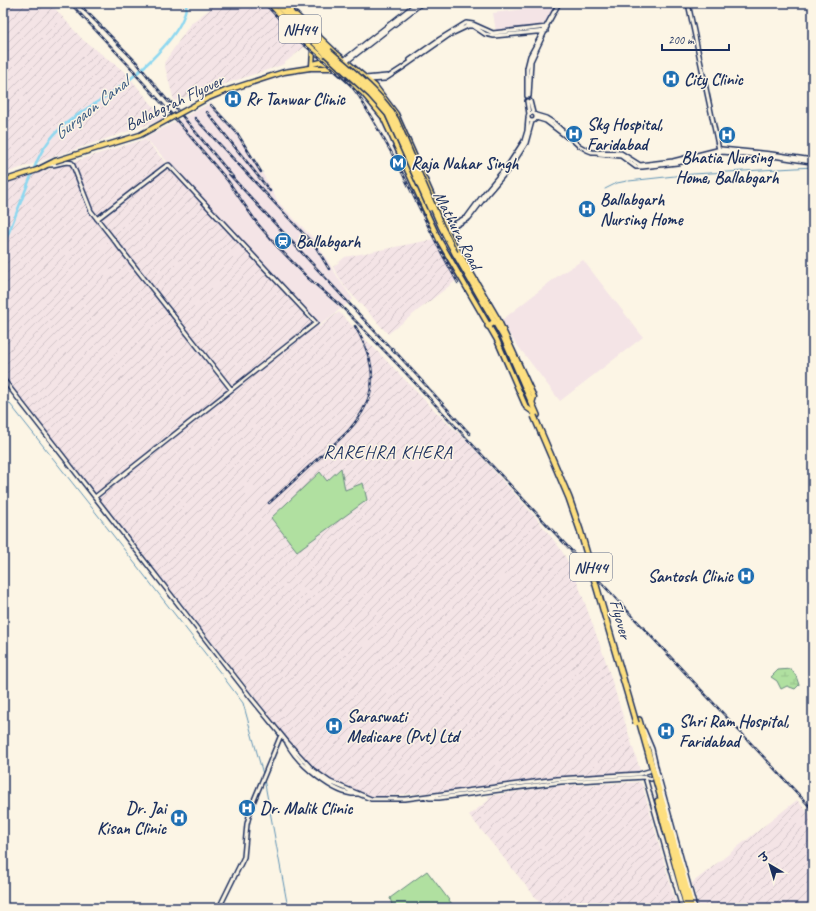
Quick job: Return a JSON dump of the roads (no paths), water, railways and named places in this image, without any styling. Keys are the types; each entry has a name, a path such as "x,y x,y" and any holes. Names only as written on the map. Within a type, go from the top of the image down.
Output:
{"highway":[{"name":"Mathura Road","path":"275,3 371,95 388,114 438,227 494,323 507,341 534,411"},
{"name":"Mathura Road","path":"281,3 327,53"},
{"name":"Mathura Road","path":"494,323 534,411"},
{"name":"Flyover","path":"534,411 576,508 638,722 649,770"},
{"name":"NH44","path":"638,722 692,908"},
{"name":"NH44","path":"649,770 687,908"}],"main road":[{"path":"269,3 332,68 372,103 383,117 439,240 494,323"},
{"path":"285,3 335,52 367,79 381,93 396,114 447,229 494,323"},
{"path":"311,67 314,50"},
{"path":"326,61 332,58 335,52"},
{"path":"332,68 345,61"},
{"name":"Ballabgrah Flyover","path":"3,181 37,170 55,162 140,135 206,99 225,91 284,72 311,67 332,68"},
{"path":"345,78 354,68"}],"street":[{"path":"345,61 417,3"},
{"path":"345,61 422,3"},
{"path":"506,171 524,141 527,131 529,114 528,101 531,98 528,96 530,61 560,3"},
{"path":"688,3 720,151"},
{"path":"355,87 367,79 384,77 466,23 474,24 493,33 545,30"},
{"path":"528,101 535,116"},
{"path":"529,114 546,118 587,150 592,152 621,154 640,165 673,161 720,151 771,154 813,161"},
{"path":"447,229 466,218 484,194 506,171 526,143 532,121 535,116"},
{"path":"528,118 532,121"},
{"path":"49,165 54,166 69,161 72,163 88,206 97,219 231,389"},
{"path":"95,497 231,389 315,325 315,321 169,165 97,219"},
{"path":"3,380 287,742 288,746 322,781 353,794 358,794 371,799 405,799 426,797 439,798 561,782 638,776 651,779"},
{"path":"638,722 652,749 695,908"},
{"path":"219,908 244,857 247,824 252,805 281,735"},
{"path":"638,776 649,770"},
{"path":"645,777 682,908"}],"waterway":[{"name":"Gurgaon Canal","path":"3,247 43,149 68,122 130,79 162,49 178,28 184,16 187,3"},
{"path":"629,181 693,174 813,167"},
{"path":"605,189 617,183 627,181"},
{"path":"3,395 104,523"},
{"path":"105,525 222,675"},
{"path":"224,678 243,703 263,774"},
{"path":"264,779 288,908"}],"railway":[{"path":"70,3 134,71 167,109 228,181 257,223 274,243 308,278 342,307 402,369 813,810"},
{"path":"78,3 137,63 171,105"},
{"path":"264,3 302,43 347,80 359,96 398,164 439,248 458,283"},
{"path":"169,100 233,177"},
{"path":"211,105 237,133 261,172"},
{"path":"207,112 270,191"},
{"path":"195,118 316,247 329,269"},
{"path":"229,174 395,353"},
{"path":"269,503 349,430 366,405 372,380 371,367 363,340 355,326"},
{"path":"392,348 470,434"}],"place":[{"name":"City Clinic","path":"671,79"},
{"name":"Rr Tanwar Clinic","path":"233,99"},
{"name":"Skg Hospital, Faridabad","path":"574,134"},
{"name":"Bhatia Nursing Home, Ballabgarh","path":"727,135"},
{"name":"Raja Nahar Singh","path":"398,163"},
{"name":"Ballabgarh Nursing Home","path":"587,209"},
{"name":"Ballabgarh","path":"283,241"},
{"name":"Santosh Clinic","path":"746,576"},
{"name":"Saraswati Medicare (Pvt) Ltd","path":"334,726"},
{"name":"Shri Ram Hospital, Faridabad","path":"666,731"},
{"name":"Dr. Malik Clinic","path":"247,808"},
{"name":"Dr. Jai Kisan Clinic","path":"179,818"}],"district":[{"name":"RAREHRA KHERA","path":"388,452"}]}
